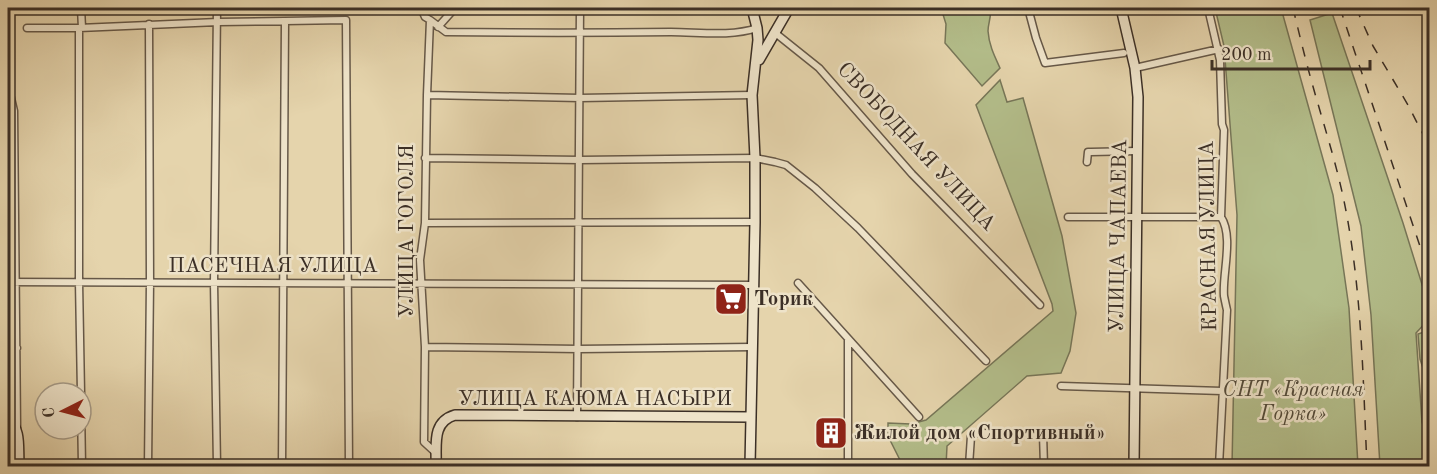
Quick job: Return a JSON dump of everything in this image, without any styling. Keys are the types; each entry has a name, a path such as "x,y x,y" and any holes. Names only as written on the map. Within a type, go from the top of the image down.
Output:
{"main road":[{"path":"750,466 755,222 752,95 758,40 752,8"},
{"path":"755,69 789,8"},
{"name":"УЛИЦА ЧАПАЕВА","path":"1121,8 1135,68 1138,97 1134,466"},
{"name":"СВОБОДНАЯ УЛИЦА","path":"757,28 774,32"},
{"name":"УЛИЦА КАЮМА НАСЫРИ","path":"437,453 438,430 446,419 455,416 751,417"},
{"path":"8,419 17,429 20,464"},
{"path":"436,466 437,453"}],"street":[{"path":"81,8 79,282 81,381"},
{"path":"217,8 214,283 217,466"},
{"path":"421,8 426,17 446,32 731,33 757,28"},
{"path":"438,27 455,8"},
{"path":"578,417 580,8"},
{"path":"1028,8 1045,63 1124,53"},
{"name":"КРАСНАЯ УЛИЦА","path":"1208,8 1219,49 1224,130 1221,217 1226,230 1227,260 1224,296 1227,310 1219,466"},
{"path":"27,28 346,20 349,466"},
{"name":"УЛИЦА ГОГОЛЯ","path":"430,20 425,223 420,260 425,347 424,442 437,453"},
{"path":"282,466 285,21"},
{"path":"148,466 150,24"},
{"name":"СВОБОДНАЯ УЛИЦА","path":"774,32 819,68 912,174 1040,305"},
{"path":"1135,68 1219,49"},
{"path":"8,86 14,111 17,429"},
{"path":"427,95 580,98 752,95"},
{"path":"1087,162 1088,152 1137,152"},
{"path":"425,158 580,160 755,158 786,165 858,228 986,361"},
{"path":"1068,217 1221,217"},
{"path":"425,223 755,222"},
{"name":"ПАСЕЧНАЯ УЛИЦА","path":"8,282 754,285"},
{"path":"798,283 919,417"},
{"path":"848,339 848,466"},
{"path":"425,347 752,348"},
{"path":"8,348 17,348"},
{"path":"1061,386 1222,391"},
{"path":"969,466 970,436 977,433 1043,434 1044,466"},
{"path":"82,441 82,466"}],"green space":[{"path":"941,8 990,8 989,36 1000,68 982,86 945,43 946,24"},
{"name":"СНТ «Красная Горка»","path":"1215,8 1281,8 1333,195 1349,308 1358,466 1232,466 1237,215 1224,46"},
{"path":"1332,13 1429,307 1429,319 1416,333 1422,422 1429,444 1429,466 1380,466 1371,315 1361,226 1310,20"},
{"path":"1000,80 1007,102 1023,98 1062,236 1076,313 1070,351 1061,373 1027,376 947,446 946,466 903,466 888,436 888,423 911,424 926,420 1053,311 976,105"},
{"path":"1424,332 1429,356 1429,399 1426,377 1420,359 1418,334"},
{"path":"1429,399 1429,425 1425,422"}],"railway":[{"path":"1293,8 1346,211 1361,338 1367,466"},
{"path":"1340,8 1430,276"},
{"path":"1356,8 1373,46 1430,148"}],"place":[{"name":"Торик","path":"731,299"},
{"name":"Жилой дом «Спортивный»","path":"831,433"}]}
